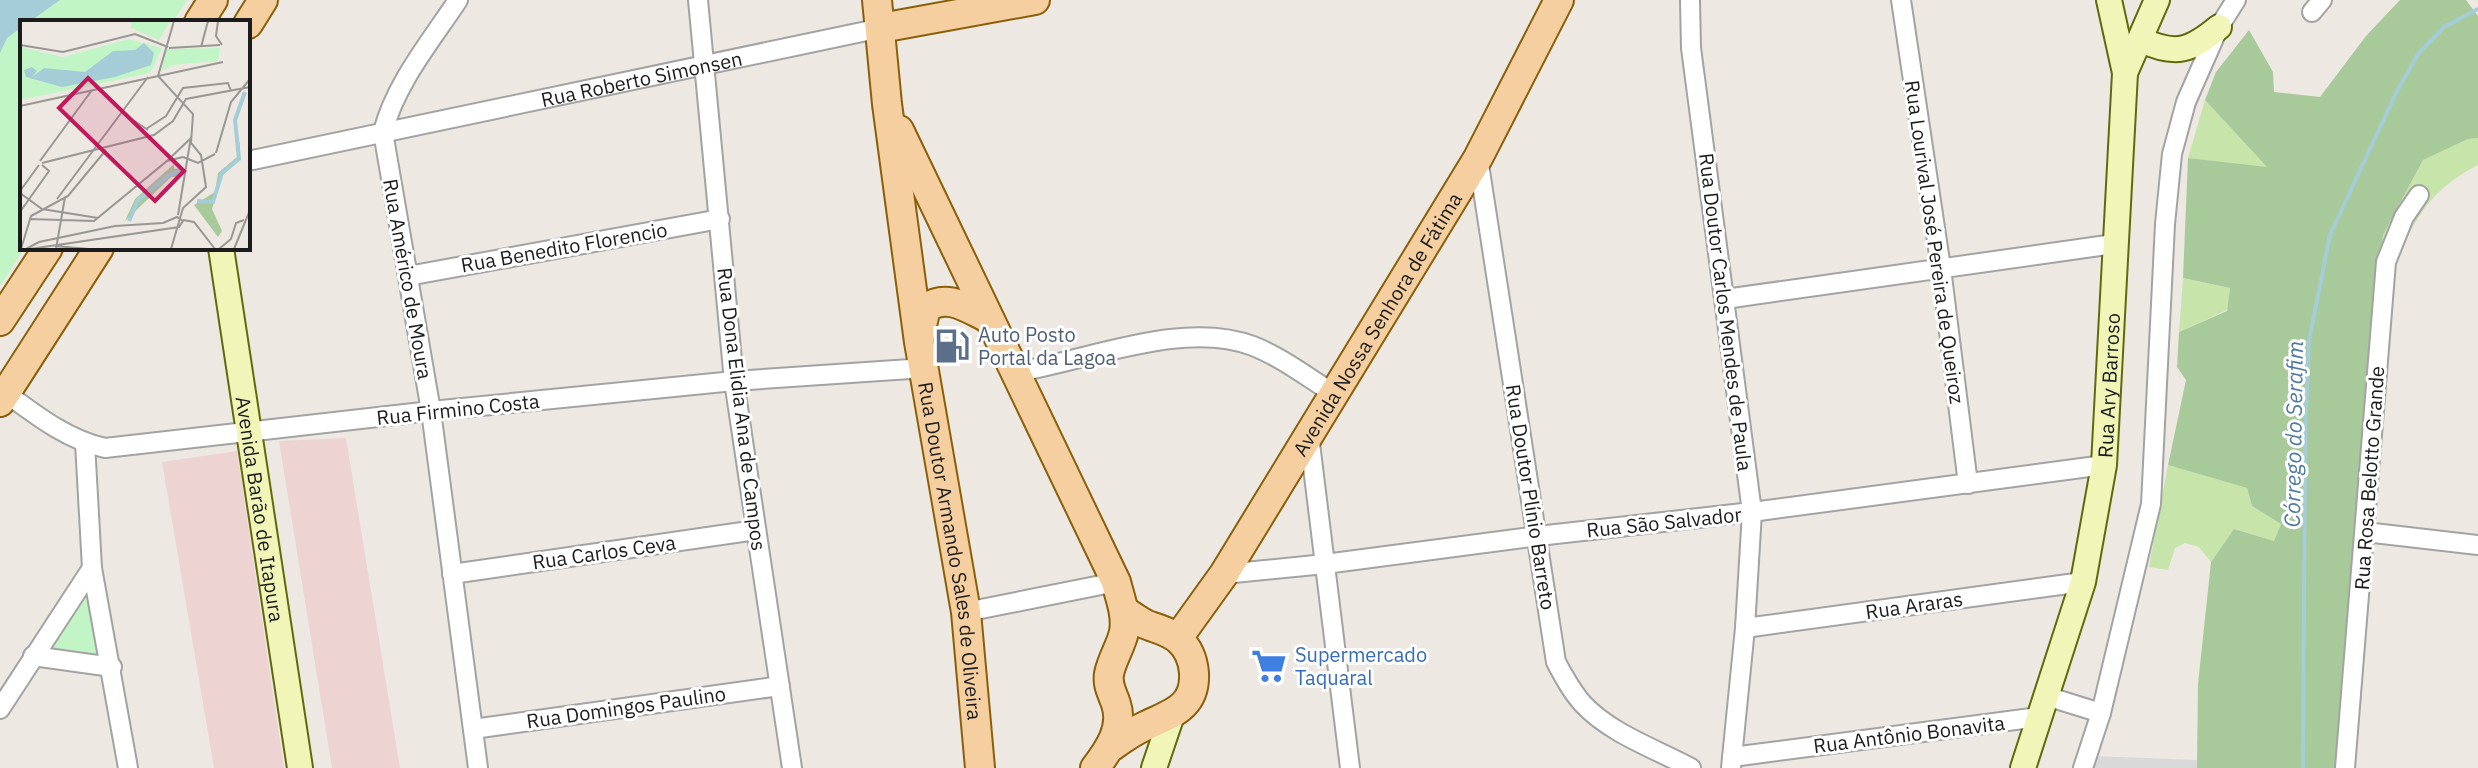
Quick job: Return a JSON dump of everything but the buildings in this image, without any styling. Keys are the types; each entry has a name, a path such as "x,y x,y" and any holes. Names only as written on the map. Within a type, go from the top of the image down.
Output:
{"main road":[{"path":"200,20 213,0"},
{"path":"250,21 263,0"},
{"name":"Rua Doutor Armando Sales de Oliveira","path":"877,0 887,104 922,355 966,612 980,768"},
{"name":"Rua Roberto Simonsen","path":"881,28 1035,0"},
{"name":"Avenida Nossa Senhora de Fátima","path":"1178,638 1224,574 1478,158 1559,0"},
{"path":"2109,0 2125,73"},
{"name":"Rua Ary Barroso","path":"2023,768 2083,582 2104,465 2125,73 2157,0"},
{"path":"2141,40 2180,51 2200,43 2219,27"},
{"path":"887,104 1116,582 1124,611 1124,632 1109,673 1111,690 1118,707 1117,727 1103,757"},
{"path":"0,321 47,250"},
{"path":"3,398 98,250"},
{"name":"Avenida Barão de Itapura","path":"221,250 313,768"},
{"name":"Avenida Barão de Itapura","path":"235,250 254,431 300,768"},
{"path":"922,355 926,308 935,302 947,300 988,318"},
{"path":"1124,611 1178,638 1194,664 1190,695 1172,715 1154,768"},
{"path":"1103,757 1139,729 1172,715"}],"street":[{"path":"383,132 387,115 405,82 458,0"},
{"name":"Rua Dona Elidia Ana de Campos","path":"698,0 734,381 792,768"},
{"name":"Rua Doutor Carlos Mendes de Paula","path":"1690,0 1691,48 1752,512 1732,762"},
{"name":"Rua Lourival José Pereira de Queiroz","path":"1901,0 1941,268 1968,484"},
{"path":"2083,768 2101,713 2151,504 2165,224 2172,154 2186,102 2219,27 2236,0"},
{"name":"Rua Roberto Simonsen","path":"250,161 881,28"},
{"name":"Rua Américo de Moura","path":"383,132 431,411 478,768"},
{"name":"Rua Doutor Plínio Barreto","path":"1478,158 1556,662 1584,705 1607,724 1691,768"},
{"name":"Rua Rosa Belotto Grande","path":"2345,768 2386,262 2404,217 2419,195"},
{"name":"Rua Benedito Florencio","path":"408,276 720,219"},
{"path":"1725,299 2114,244"},
{"path":"1016,372 1168,339 1227,339 1253,346 1333,393"},
{"name":"Rua Firmino Costa","path":"3,398 85,443 105,448 734,381 922,355"},
{"path":"1309,435 1350,768"},
{"path":"85,443 92,568 128,768"},
{"name":"Rua São Salvador","path":"1224,574 1752,512 2104,465"},
{"name":"Rua Carlos Ceva","path":"452,574 756,530"},
{"path":"2365,532 2478,545"},
{"path":"0,709 92,568"},
{"path":"966,612 1116,582"},
{"name":"Rua Araras","path":"1745,628 2083,582"},
{"path":"33,656 112,667"},
{"name":"Rua Domingos Paulino","path":"473,729 780,686"},
{"path":"2042,707 2101,713"},
{"name":"Rua Antônio Bonavita","path":"1732,762 2042,707"}],"shaded area":[{"path":"346,438 400,768 332,768 279,441"},
{"path":"237,451 284,768 214,768 162,462"},
{"path":"2094,756 2197,760 2197,768 2091,768"}],"green space":[{"path":"0,0 187,0 174,20 20,20 20,250 24,250 0,286"},
{"path":"2400,0 2466,0 2478,16 2478,138 2468,139 2423,160 2383,235 2336,768 2197,768 2198,684 2211,562 2234,529 2274,541 2281,524 2252,506 2247,488 2168,465 2186,380 2177,367 2179,332 2227,311 2230,288 2183,278 2188,158 2267,167 2205,100 2216,72 2249,30 2273,72 2274,92 2320,97 2366,36"},
{"path":"2205,100 2268,168 2188,158"},
{"path":"2478,138 2478,165 2433,198 2397,251 2380,267 2383,235 2423,160 2468,139"},
{"path":"2183,278 2230,288 2227,310 2179,332"},
{"path":"2168,465 2247,488 2252,506 2281,524 2274,541 2234,529 2211,562 2199,547 2185,543 2175,548 2168,570 2149,567"},
{"path":"89,593 101,660 48,655"}],"water":[{"path":"0,0 60,0 32,20 20,20 20,28 7,38 0,53"}],"waterway":[{"name":"Córrego do Serafim","path":"2303,768 2305,437 2309,341 2330,235 2396,93 2418,54 2444,27 2478,9"}],"place":[{"name":"Auto Posto Portal da Lagoa","path":"952,346"},
{"name":"Supermercado Taquaral","path":"1269,666"}]}
